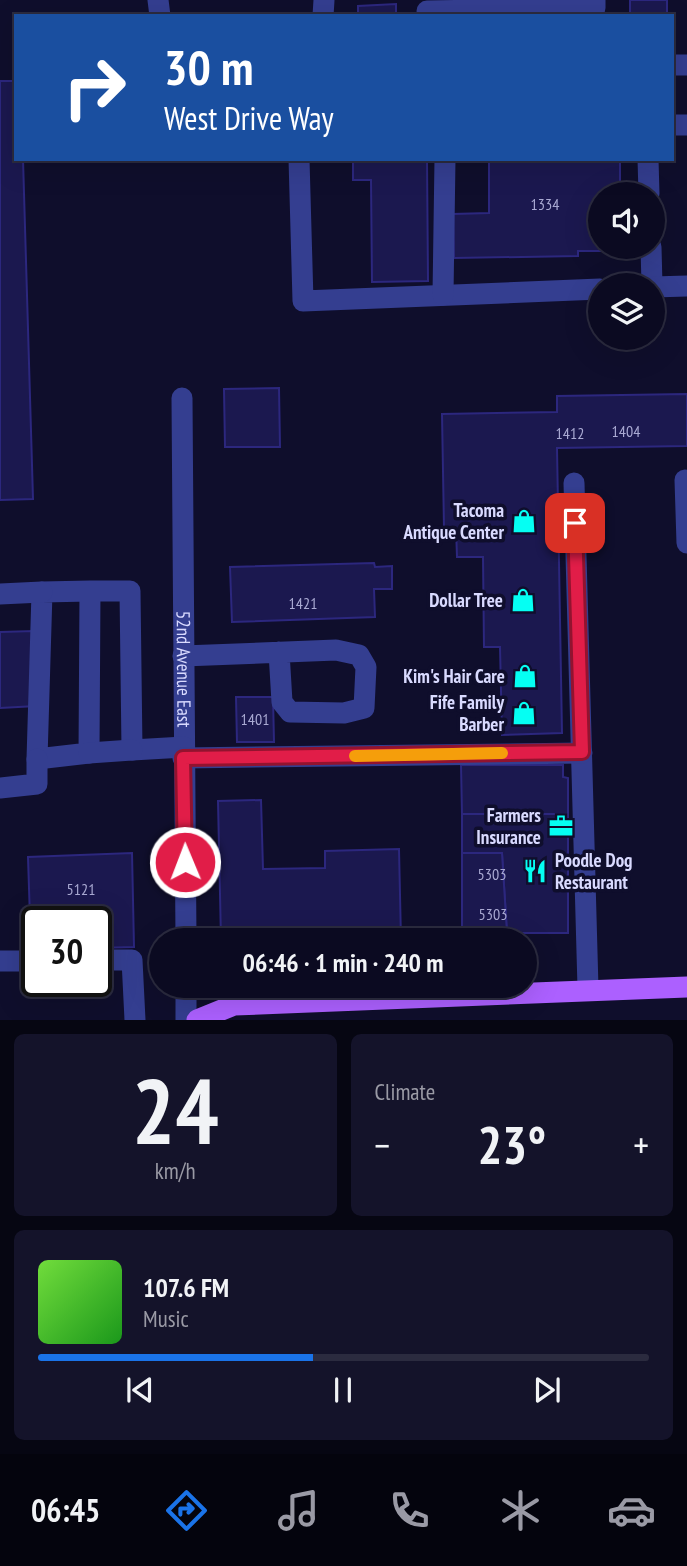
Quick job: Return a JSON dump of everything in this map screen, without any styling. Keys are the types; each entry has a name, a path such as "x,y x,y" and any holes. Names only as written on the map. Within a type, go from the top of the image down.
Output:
{"main road":[{"path":"197,1020 234,1004 588,988 687,987"}],"street":[{"path":"426,9 595,8"},
{"path":"299,161 303,301 588,289"},
{"path":"443,295 446,161"},
{"path":"648,161 649,182"},
{"path":"665,286 687,286"},
{"name":"52nd Avenue East","path":"182,398 186,928"},
{"path":"685,480 687,543"},
{"path":"574,483 588,988"},
{"path":"89,753 90,591"},
{"path":"0,594 130,591 132,750"},
{"path":"0,788 37,784 42,592"},
{"path":"183,656 279,652 336,650 359,656 366,667 364,708 344,713 290,712 282,702 279,652"},
{"path":"37,759 132,750 183,753 582,752"},
{"path":"112,960 132,960 135,1020"},
{"path":"0,961 21,961"},
{"path":"186,998 186,1020"}],"building":[{"path":"630,0 667,0 667,14 630,14"},
{"path":"396,4 396,14 358,14 358,6"},
{"path":"0,81 14,81 14,161 23,161 33,499 0,500"},
{"path":"353,161 427,161 428,281 372,282 371,180 353,180"},
{"path":"489,161 620,161 620,182 588,182 588,251 578,251 578,256 454,258 453,214 489,213"},
{"path":"279,388 280,447 225,447 224,389"},
{"path":"687,394 687,446 557,448 562,733 502,735 500,647 484,647 483,557 457,557 456,528 444,528 442,414 557,412 557,396"},
{"path":"374,563 375,567 392,566 392,589 374,589 375,617 232,622 230,567"},
{"path":"34,631 36,706 0,708 0,632"},
{"path":"236,697 273,697 274,742 237,742"},
{"path":"461,765 563,765 563,777 568,778 568,814 462,814"},
{"path":"261,800 263,869 325,868 325,851 399,849 401,928 221,928 218,801"},
{"name":"Poodle Dog Restaurant","path":"462,814 568,814 568,933 537,933 537,928 507,928 502,853 462,853"},
{"path":"132,853 134,947 112,948 112,906 30,906 28,857"},
{"path":"462,853 502,853 507,928 462,928"}],"slow traffic":[{"path":"355,756 502,753"}],"place":[{"name":"Tacoma Antique Center","path":"524,521"},
{"name":"Dollar Tree","path":"523,600"},
{"name":"Kim's Hair Care","path":"525,676"},
{"name":"Fife Family Barber","path":"524,713"},
{"name":"Farmers Insurance","path":"561,826"},
{"name":"Poodle Dog Restaurant","path":"535,871"}],"route":[{"path":"185,862 183,758 582,752 575,523"}]}
